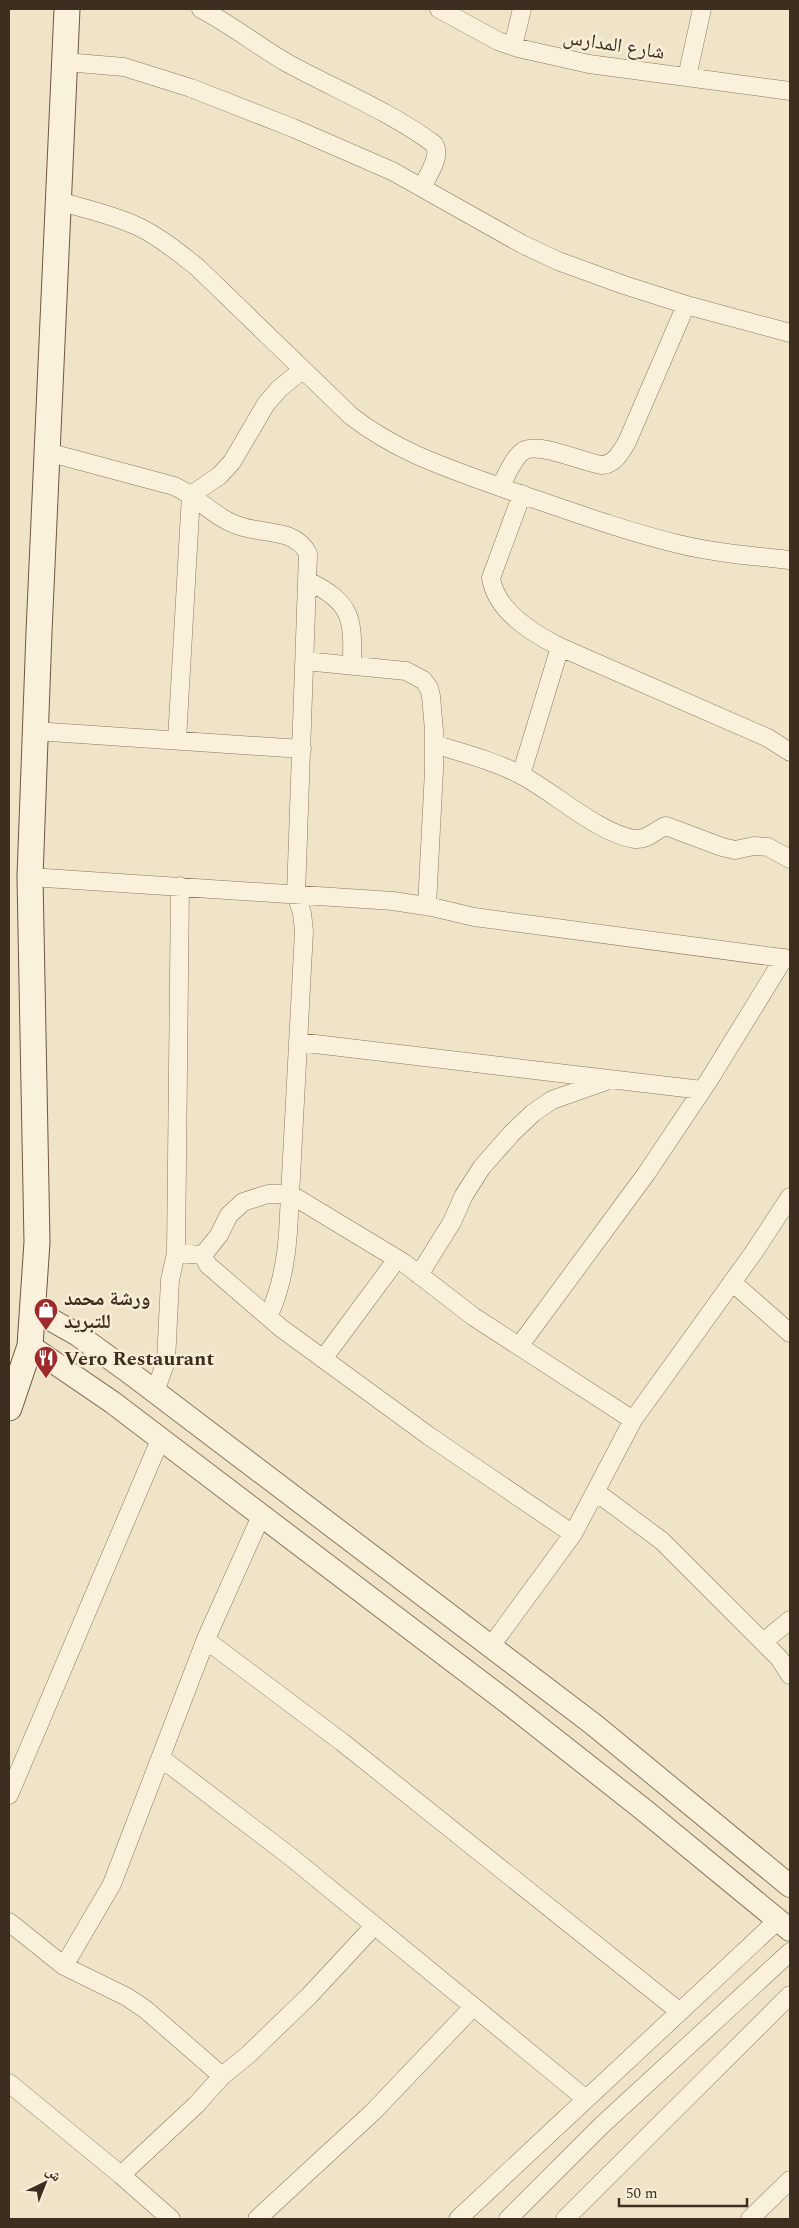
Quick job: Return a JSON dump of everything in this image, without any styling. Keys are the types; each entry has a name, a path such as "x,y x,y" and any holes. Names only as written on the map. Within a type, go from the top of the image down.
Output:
{"main road":[{"path":"9,1408 30,1346 38,1242 30,877 67,9"}],"street":[{"path":"201,9 259,47 323,82 369,104 434,144 437,150 436,157 422,187"},
{"name":"شارع المدارس","path":"440,9 498,41 589,64 790,91"},
{"path":"513,46 522,9"},
{"path":"687,77 702,9"},
{"path":"64,62 124,67 191,88 350,151 422,187 522,244 558,261 686,305 790,333"},
{"path":"58,201 105,214 140,228 177,251 197,267 302,370 376,436 444,468 678,544 725,553 790,560"},
{"path":"500,487 520,454 529,449 541,448 602,465 608,465 616,458 627,442 686,305"},
{"path":"190,495 219,476 232,462 266,404 279,389 302,370"},
{"path":"47,452 161,481 190,495 218,516 232,523 296,539 308,554 296,894 302,913 304,931 287,1255 281,1283 268,1317"},
{"path":"522,494 492,573 494,592 501,603 520,621 560,647 768,738 790,752"},
{"path":"177,740 190,495"},
{"path":"308,581 335,597 347,611 353,629 352,665"},
{"path":"521,775 560,647"},
{"path":"305,661 406,671 423,680 429,688 432,696 434,744 427,906"},
{"path":"35,731 302,749"},
{"path":"434,744 479,758 521,775 604,828 630,838 643,839 666,826 722,847 735,850 761,846 778,851 790,859"},
{"path":"30,877 393,901 427,906 474,917 787,959 635,1190 520,1346"},
{"path":"155,1392 166,1361 170,1280 176,1253 180,886"},
{"path":"298,1042 702,1090"},
{"path":"419,1275 452,1222 464,1195 482,1167 512,1133 552,1100 609,1079"},
{"path":"203,1255 219,1235 229,1215 242,1202 268,1194 290,1194 397,1259 474,1316 634,1420"},
{"path":"490,1646 573,1534 634,1420 790,1197"},
{"path":"176,1253 203,1255"},
{"path":"203,1255 208,1265 268,1317 323,1360 429,1436 573,1534"},
{"path":"323,1360 397,1259"},
{"path":"732,1282 790,1333"},
{"path":"32,1309 78,1335 490,1646 637,1759 790,1886"},
{"path":"30,1346 112,1402 571,1751 786,1919 680,2012 458,2219"},
{"path":"9,1795 160,1440"},
{"path":"596,1492 662,1541 779,1658 790,1675"},
{"path":"64,1966 112,1884 206,1640 261,1516"},
{"path":"763,1642 790,1620"},
{"path":"206,1640 350,1748 680,2012"},
{"path":"161,1758 269,1839 586,2099"},
{"path":"9,1922 64,1966 127,1997 145,2009 222,2076"},
{"path":"121,2175 196,2105 222,2076 249,2054 309,1996 374,1926"},
{"path":"508,2219 602,2126 790,1952"},
{"path":"565,2219 790,1995"},
{"path":"257,2219 373,2112 473,2007"},
{"path":"9,2083 121,2175 171,2219"},
{"path":"750,2219 790,2180"}],"place":[{"name":"ورشة محمد للتبريد","path":"46,1331"},
{"name":"Vero Restaurant","path":"46,1379"}]}
